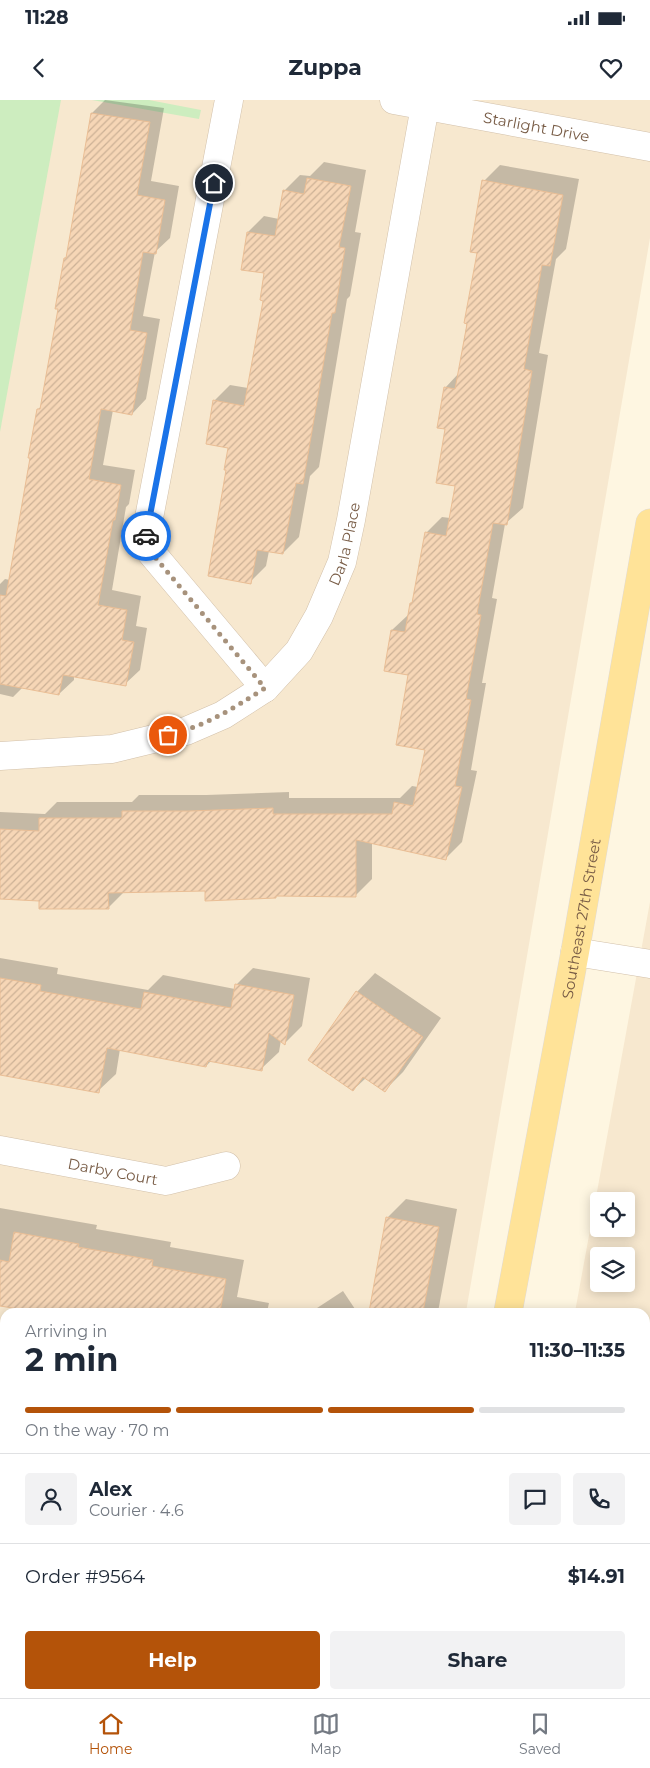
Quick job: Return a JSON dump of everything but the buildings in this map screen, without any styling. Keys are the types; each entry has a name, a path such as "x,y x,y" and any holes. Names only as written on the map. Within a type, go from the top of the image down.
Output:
{"main road":[{"name":"Southeast 27th Street","path":"509,1308 575,952 650,523"}],"street":[{"path":"229,100 144,544 265,688"},
{"name":"Starlight Drive","path":"394,100 650,148"},
{"name":"Darla Place","path":"0,756 112,749 186,731 223,715 265,688 298,651 319,616 342,562 353,510 425,106"},
{"path":"575,952 650,964"},
{"name":"Darby Court","path":"0,1150 166,1181 226,1166"}],"shaded area":[{"path":"0,100 650,100 650,238 467,1308 0,1308"},
{"path":"650,902 650,1308 576,1308 590,1230 590,1237 635,1237 635,1192 597,1192"}],"green space":[{"path":"0,100 61,100 0,432"},
{"path":"92,100 149,100 201,110 199,119"}],"way so far":[{"path":"146,536 144,544 265,688 223,715 186,731 168,735"}],"route":[{"path":"146,536 214,183"}]}
